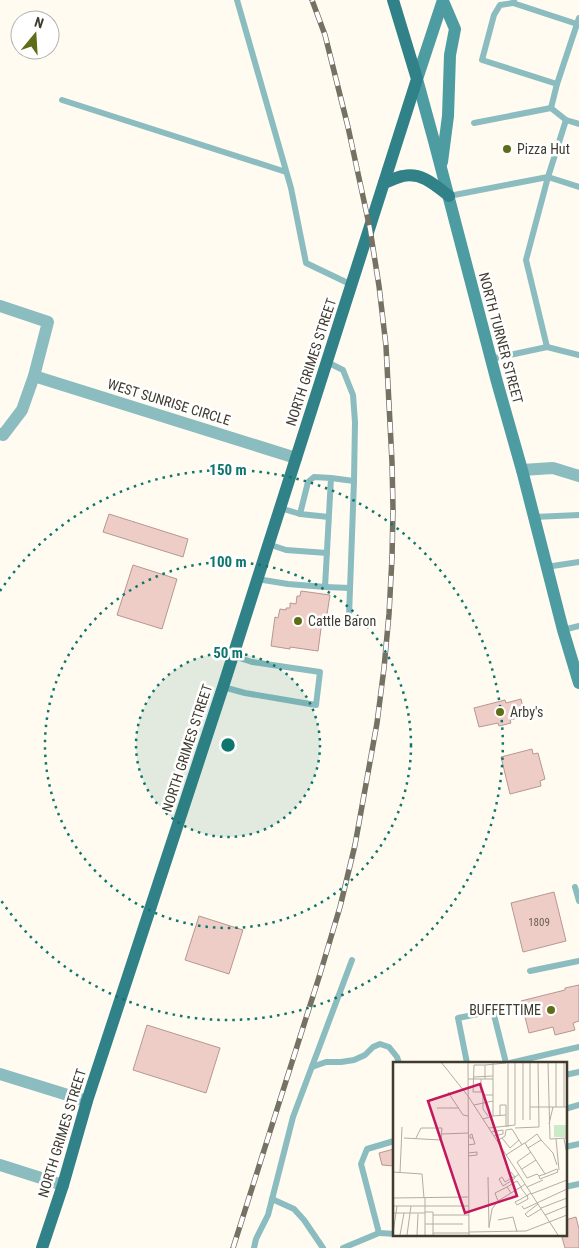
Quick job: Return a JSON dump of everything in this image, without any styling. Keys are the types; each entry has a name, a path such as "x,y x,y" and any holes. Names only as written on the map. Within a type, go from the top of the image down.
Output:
{"main road":[{"name":"NORTH TURNER STREET","path":"393,0 442,169 546,567 579,683"},
{"name":"NORTH GRIMES STREET","path":"42,1248 87,1101 223,687 443,0"},
{"path":"442,169 448,116 450,55 455,29 443,0"},
{"path":"384,184 402,176 415,175 428,179 449,196"}],"street":[{"path":"0,306 48,322 34,376 22,410 4,435 0,434"},
{"name":"WEST SUNRISE CIRCLE","path":"34,376 296,458"},
{"path":"522,470 553,468 579,476"},
{"path":"0,1074 87,1101"},
{"path":"0,1164 62,1185"}],"lane":[{"path":"237,0 291,188 306,263 352,285"},
{"path":"551,108 578,21 514,2 500,5 494,15 482,60 557,84"},
{"path":"62,100 286,172"},
{"path":"474,123 551,108 566,120 579,124"},
{"path":"547,347 526,260 548,177 566,120"},
{"path":"449,196 548,177 579,187"},
{"path":"491,359 547,347 579,355"},
{"path":"327,362 343,370 353,395 355,422 354,481 349,616"},
{"path":"300,514 308,482 314,477 354,481"},
{"path":"325,587 331,478"},
{"path":"280,508 300,514 329,517"},
{"path":"534,517 579,515"},
{"path":"268,544 286,550 327,553"},
{"path":"546,567 579,562"},
{"path":"257,579 288,584 350,588"},
{"path":"563,630 579,626"},
{"path":"223,687 245,693 316,705 320,672 252,662 233,656"},
{"path":"575,887 579,901"},
{"path":"254,1248 256,1239 268,1215 293,1117 352,960"},
{"path":"530,971 579,961"},
{"path":"467,1062 458,1018 493,1010 508,1062"},
{"path":"312,1067 326,1062 354,1060 365,1055 372,1047 380,1044 389,1047 400,1062"},
{"path":"512,1062 579,1047"},
{"path":"566,1075 579,1072"},
{"path":"566,1109 579,1105"},
{"path":"379,1233 361,1164 367,1148 393,1141"},
{"path":"566,1147 579,1144"},
{"path":"566,1187 579,1184"},
{"path":"272,1199 294,1209 323,1248"},
{"path":"343,1248 379,1233 393,1234"}],"building":[{"path":"109,514 188,539 183,557 103,532"},
{"path":"133,565 177,579 162,629 117,615"},
{"name":"Cattle Baron","path":"301,591 330,595 326,621 322,621 318,651 271,646 275,617 278,618 280,609 286,610 286,608 290,608 290,603 296,604 297,596 300,596"},
{"name":"Arby's","path":"521,699 525,716 510,720 511,723 499,726 498,723 479,727 474,708 505,700 506,703"},
{"path":"532,749 533,754 538,753 545,779 540,781 541,786 510,794 501,757"},
{"path":"554,892 566,941 523,952 511,903"},
{"path":"199,916 243,930 229,974 185,960"},
{"name":"BUFFETTIME","path":"579,985 579,1021 573,1023 575,1030 555,1035 553,1027 529,1033 521,1001"},
{"path":"147,1025 220,1048 206,1093 133,1070"},
{"path":"393,1149 393,1166 382,1165 379,1153"},
{"path":"576,1217 579,1229 579,1248 565,1248 562,1236 566,1236 566,1220"}],"railway":[{"path":"233,1248 340,907 355,845 377,723 389,614 393,509 392,462 386,346 379,286 370,229 348,127 325,35 312,0"}],"place":[{"name":"Pizza Hut","path":"507,149"},
{"name":"Cattle Baron","path":"298,621"},
{"name":"Arby's","path":"500,712"},
{"name":"BUFFETTIME","path":"551,1010"}]}
